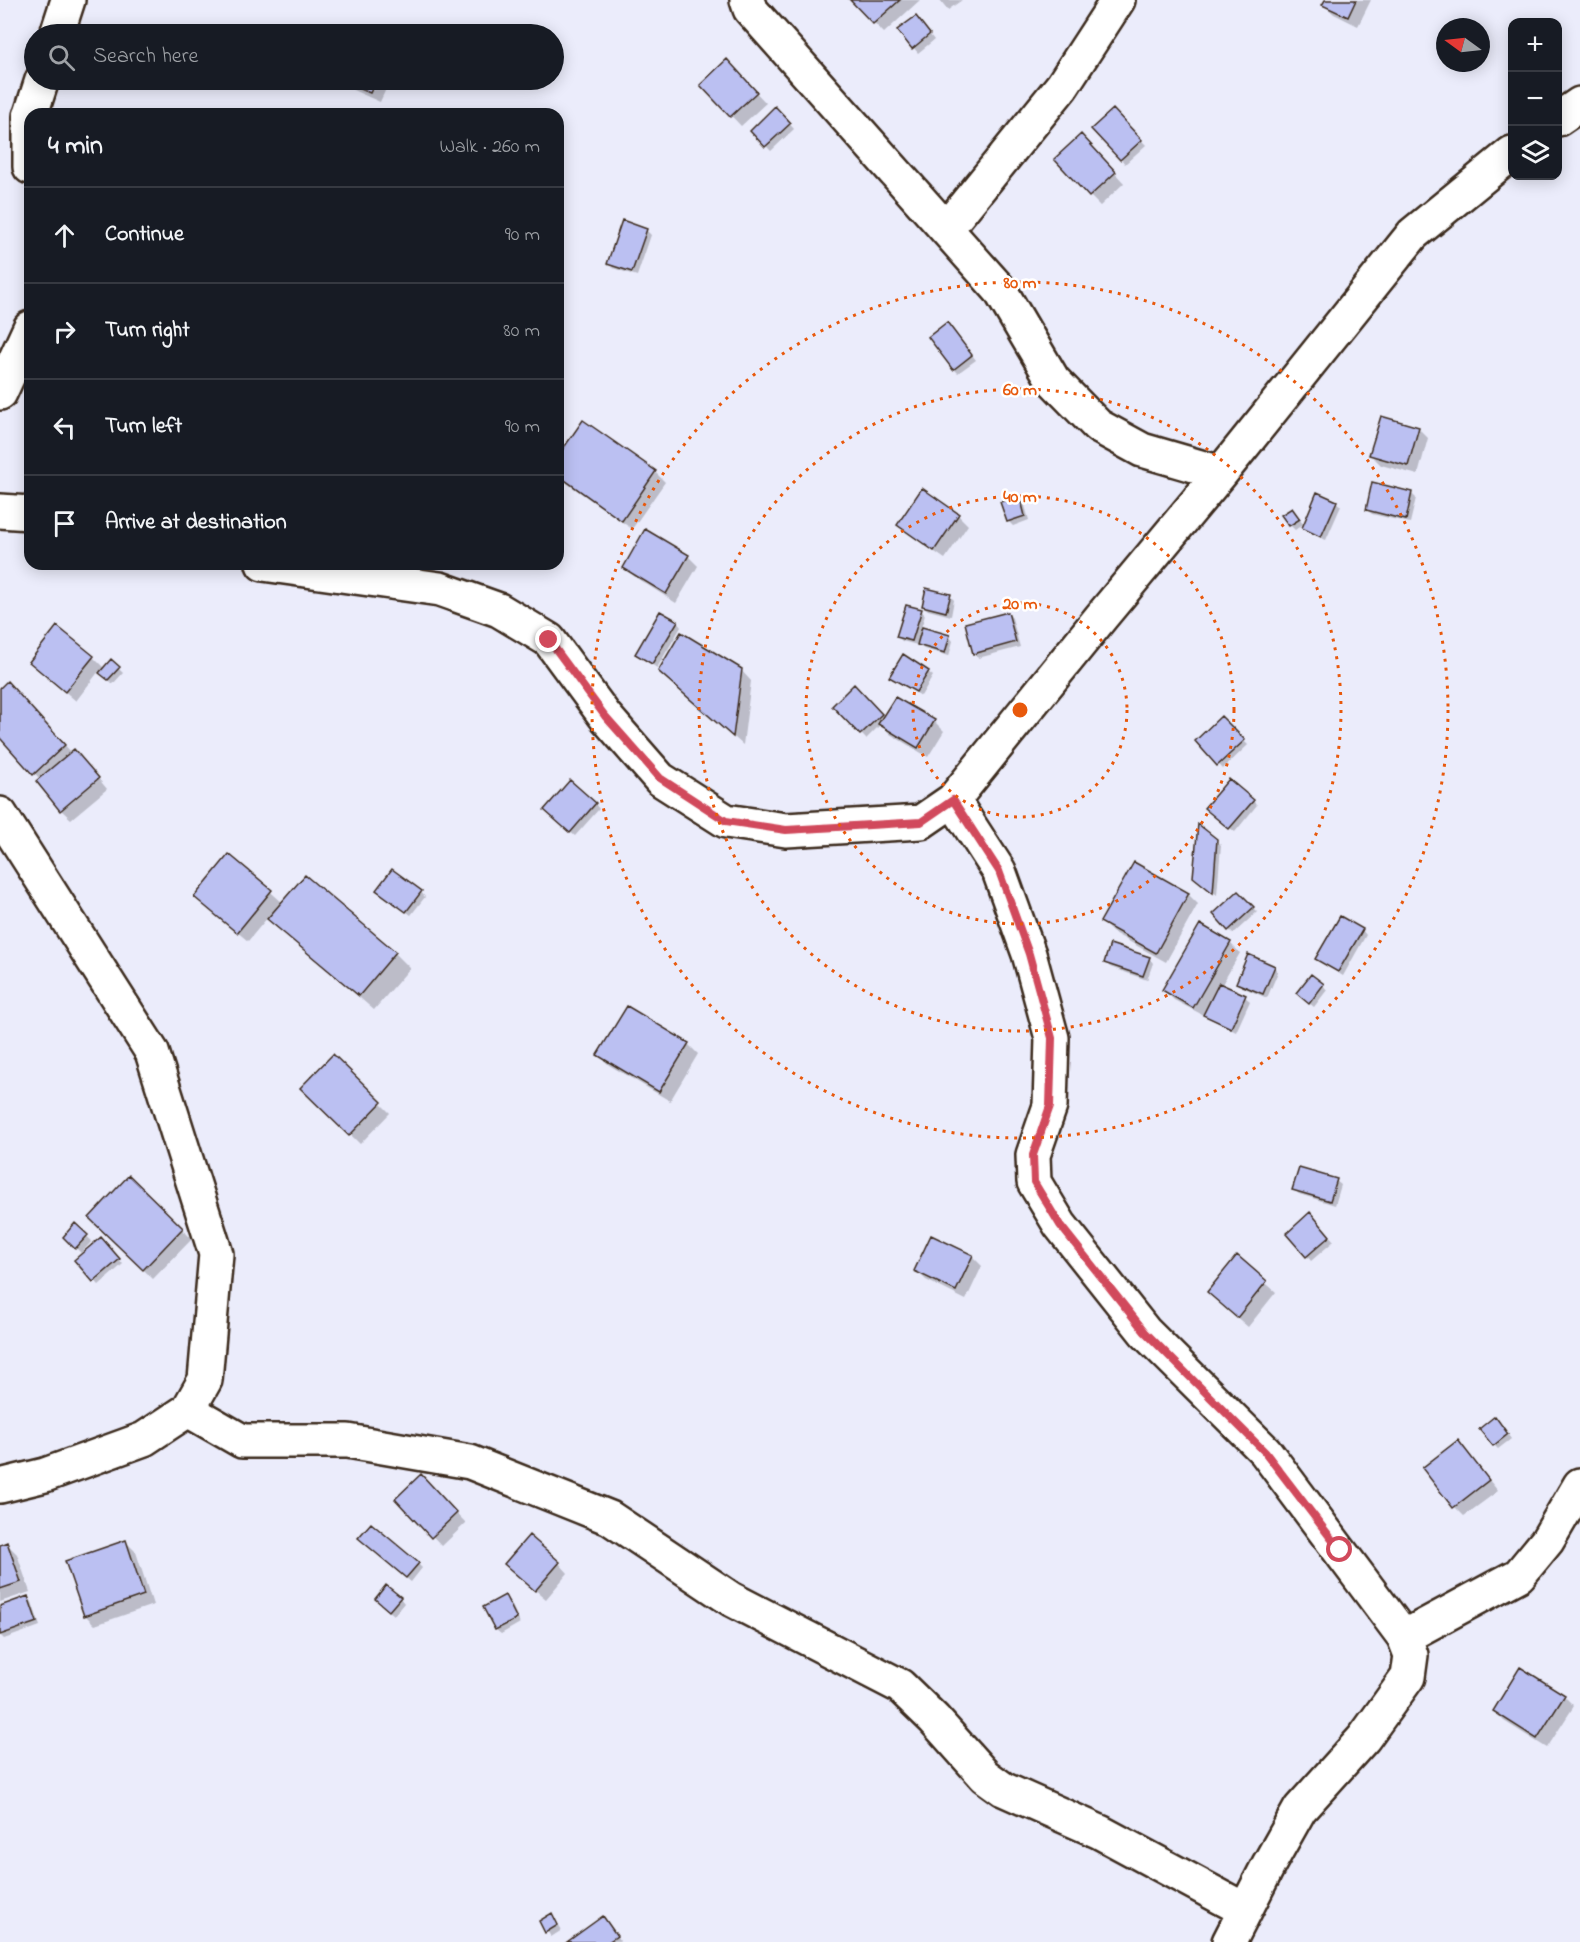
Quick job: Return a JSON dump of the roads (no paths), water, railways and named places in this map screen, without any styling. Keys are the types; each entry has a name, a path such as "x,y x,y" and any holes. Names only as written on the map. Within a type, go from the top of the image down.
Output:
{"street":[{"path":"60,24 68,0"},
{"path":"747,0 750,9 1000,290 1053,380 1098,426 1142,450 1221,473"},
{"path":"946,229 1062,86 1118,0"},
{"path":"32,108 39,90"},
{"path":"1562,116 1580,104"},
{"path":"305,570 440,589 500,610 549,640 605,716 660,778 726,821 786,830 921,822 953,800 1413,234 1508,156"},
{"path":"0,393 24,341"},
{"path":"0,511 24,513"},
{"path":"953,800 999,871 1029,954 1052,1038 1050,1106 1033,1155 1034,1182 1060,1225 1145,1332 1265,1452 1404,1637 1411,1655 1408,1677 1364,1737 1300,1809 1229,1942"},
{"path":"0,814 152,1052 216,1254 205,1380 188,1410 144,1439 45,1475 0,1486"},
{"path":"188,1410 242,1441 348,1441 470,1462 610,1518 731,1599 900,1686 934,1719 985,1776 1003,1789 1100,1832 1245,1910"},
{"path":"1404,1637 1519,1575 1547,1541 1580,1485"}]}
